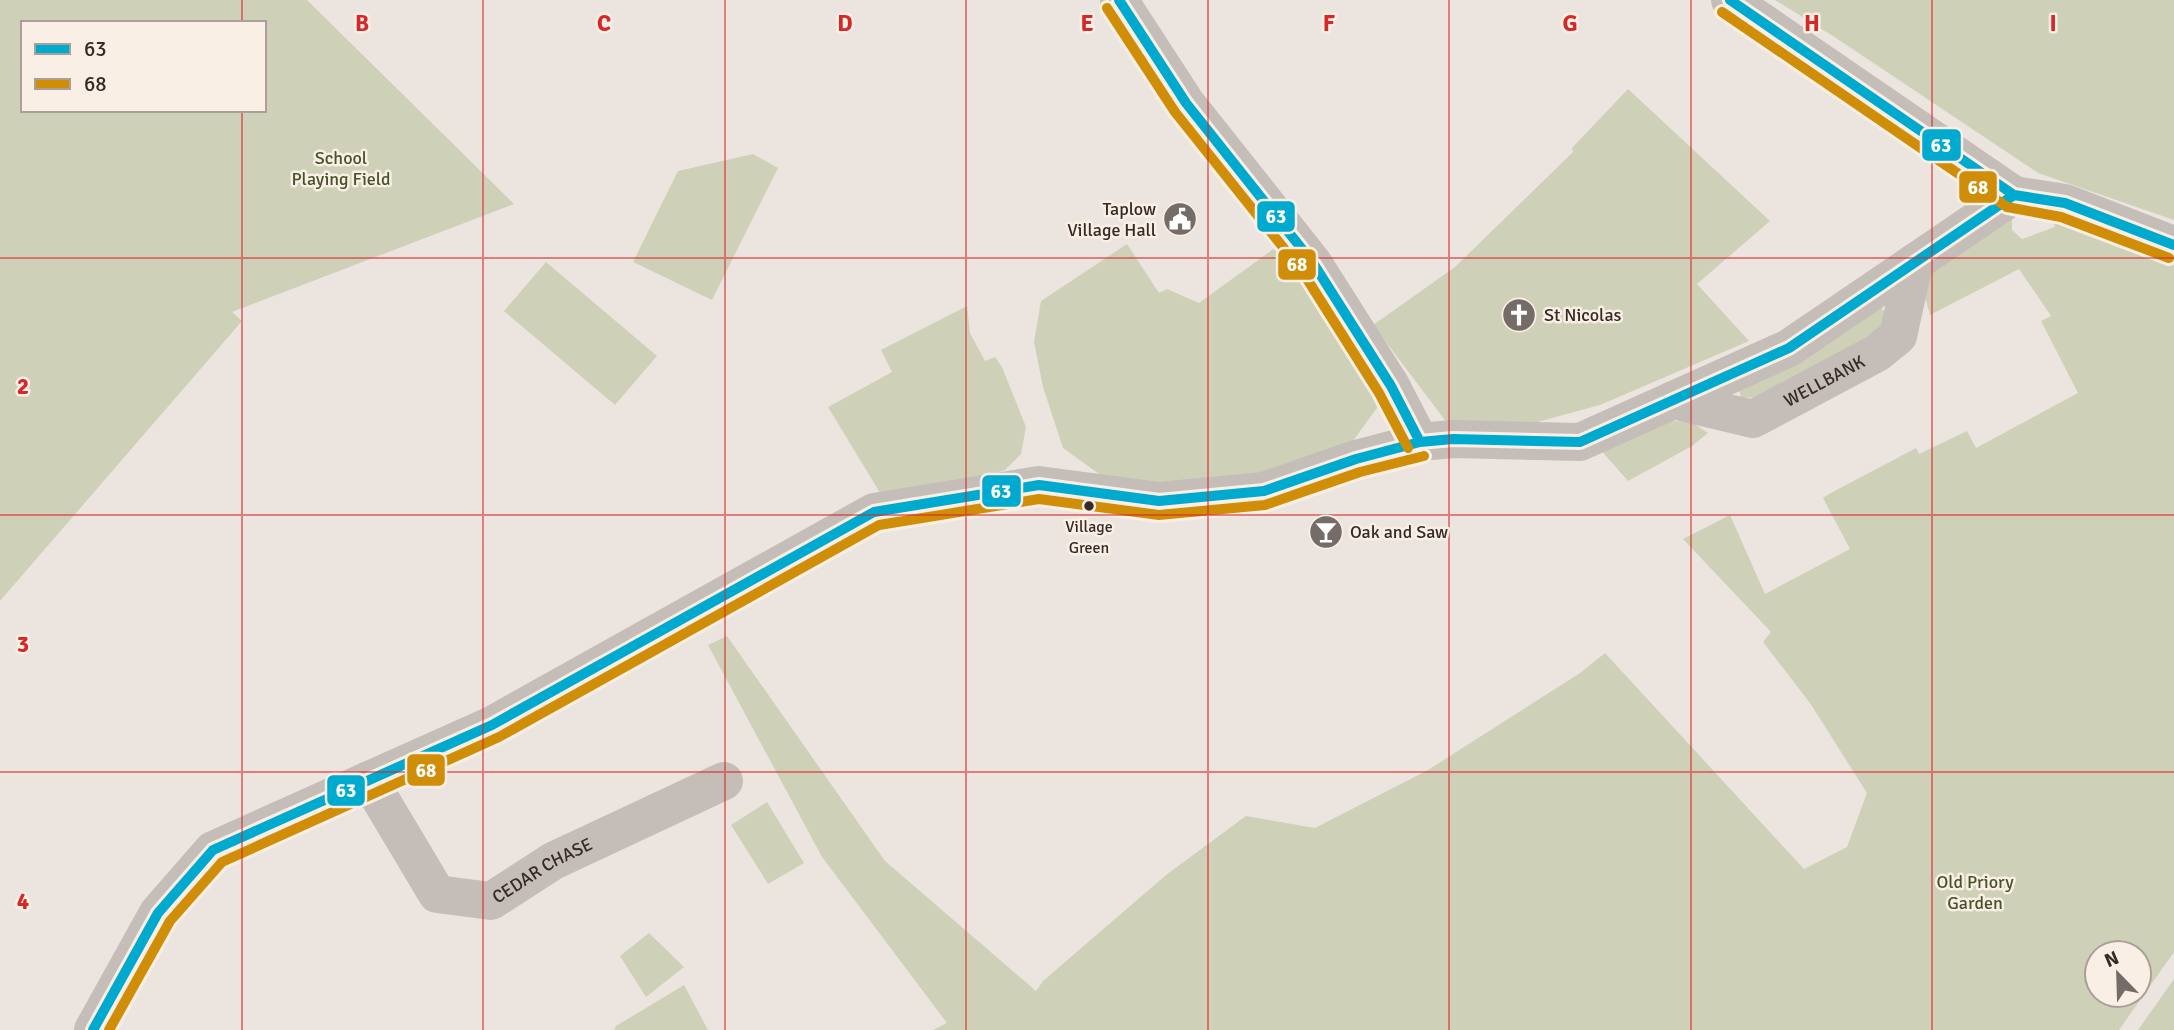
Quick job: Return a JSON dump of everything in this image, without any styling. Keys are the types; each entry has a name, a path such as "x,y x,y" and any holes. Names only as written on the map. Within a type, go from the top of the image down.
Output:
{"street":[{"path":"1119,0 1192,112 1313,263 1391,386 1420,442"},
{"path":"1730,0 2014,195 2065,203 2174,245"},
{"path":"93,1030 158,913 213,850 492,725 874,512 1039,485 1159,501 1264,491 1356,459 1420,442 1453,439 1580,442 1789,348 2014,195"},
{"name":"WELLBANK","path":"1673,400 1753,419 1877,353 1898,336 1914,263"},
{"name":"CEDAR CHASE","path":"369,780 438,894 491,901 554,861 724,781"}],"green space":[{"name":"School Playing Field","path":"0,0 307,0 514,204 232,312 242,321 0,601"},
{"path":"1775,0 2174,0 2174,220 2038,173"},
{"path":"1628,89 1770,221 1697,284 1749,341 1600,405 1534,423 1451,428 1373,325 1455,267 1573,152 1572,148"},
{"path":"753,154 778,168 712,300 633,262 678,171"},
{"name":"Old Priory Garden","path":"2049,206 2174,261 2174,952 2153,982 2153,939 2083,939 2083,1009 2134,1009 2119,1030 933,1030 947,1023 822,857 708,645 727,636 885,861 1036,991 1043,981 1166,875 1246,816 1315,828 1428,770 1580,673 1605,653 1804,869 1847,847 1867,793 1810,703 1763,642 1771,632 1683,539 1730,515 1765,594 1850,549 1823,498 1829,494 1916,448 1919,454 1967,431 1976,448 2078,393 2041,321 2051,316 2019,269 1930,315 1920,279 2012,217 2012,230 2022,239 2055,227"},
{"name":"Village Green","path":"1127,244 1159,293 1167,289 1199,303 1279,245 1373,378 1379,405 1350,445 1270,477 1120,489 1063,448 1043,387 1034,342 1041,301"},
{"path":"546,262 657,356 615,405 504,311"},
{"path":"1874,298 1891,320 1874,335 1759,397 1741,398 1737,380"},
{"path":"967,306 970,333 985,361 995,357 1002,367 1026,427 1021,454 1005,470 888,506 828,407 892,372 881,350"},
{"path":"1648,418 1693,423 1708,433 1692,446 1628,481 1598,447"},
{"path":"767,802 804,863 768,884 731,825"},
{"path":"649,933 684,967 646,997 620,956"},
{"path":"2174,979 2174,1030 2138,1030"},
{"path":"684,985 708,1030 614,1030 616,1026"}],"transit line":[{"name":"63","path":"1119,0 1186,103 1313,263 1391,386 1420,442"},
{"name":"63","path":"1730,0 2014,195 2065,203 2174,245"},
{"name":"68","path":"1107,8 1175,112 1302,271 1379,393 1408,448"},
{"name":"68","path":"1722,12 2007,207 2061,217 2169,258"},
{"name":"63","path":"93,1030 158,913 213,850 492,725 874,512 1039,485 1159,501 1264,491 1356,459 1420,442 1453,439 1580,442 1789,348 2014,195"},
{"name":"68","path":"109,1030 170,921 222,862 499,737 879,525 1039,499 1159,515 1265,505 1360,472 1424,456"}],"place":[{"name":"Taplow Village Hall","path":"1180,219"},
{"name":"St Nicolas","path":"1519,315"},
{"name":"Village Green","path":"1089,506"},
{"name":"Oak and Saw","path":"1326,532"}]}
